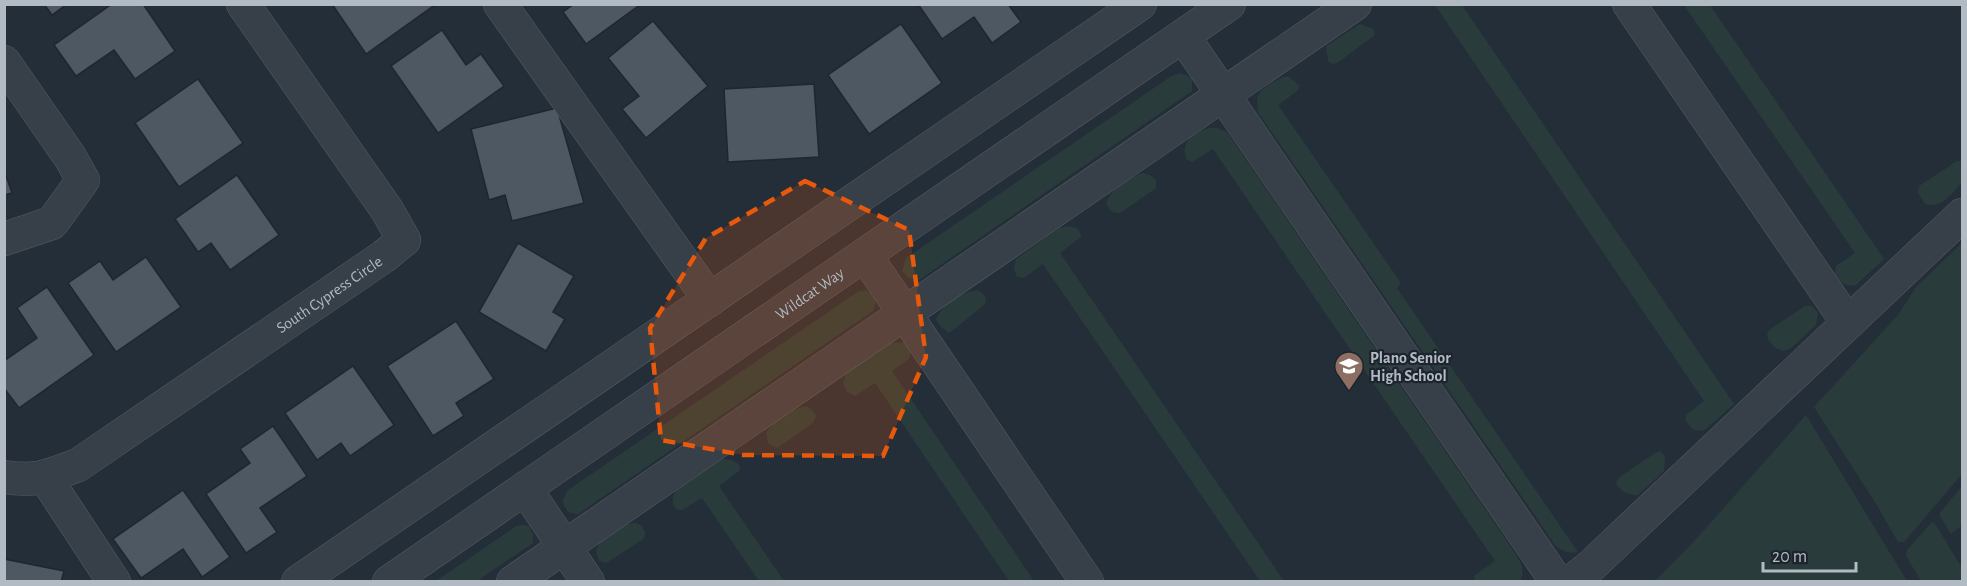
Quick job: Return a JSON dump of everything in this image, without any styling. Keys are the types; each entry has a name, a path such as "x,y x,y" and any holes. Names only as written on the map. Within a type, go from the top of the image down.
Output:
{"street":[{"name":"South Cypress Circle","path":"4,477 27,480 45,477 78,465 383,257 404,240 387,210 243,4"},
{"path":"500,4 710,300"},
{"path":"298,582 1140,4"},
{"name":"Wildcat Way","path":"390,582 1229,4"},
{"path":"513,582 1355,4"},
{"path":"1629,4 1848,323"},
{"path":"1183,36 1557,582"},
{"path":"4,62 70,157 82,180 52,223 4,239"},
{"path":"1571,582 1592,566 1962,215"},
{"path":"865,255 1087,582"},
{"path":"45,477 114,582"},
{"path":"525,488 588,582"}],"highlighted area":[{"path":"805,181 909,230 926,357 883,456 743,455 661,440 650,328 706,238"}],"green space":[{"path":"1435,5 1462,5 1734,404 1706,429 1699,431 1693,429 1685,419 1687,414 1704,401"},
{"path":"1684,5 1710,5 1884,259 1856,285 1843,284 1835,274 1836,266 1855,253"},
{"path":"1360,24 1373,29 1375,35 1337,63 1332,64 1328,61 1326,46"},
{"path":"1179,73 1192,79 1192,91 919,280 909,278 902,271 906,258"},
{"path":"1288,76 1300,86 1296,92 1278,105 1401,283 1397,288 1578,552 1565,552 1555,545 1258,112 1257,100 1260,92 1271,83"},
{"path":"1210,128 1227,132 1517,556 1522,569 1520,581 1475,581 1474,576 1495,561 1213,149 1192,162 1186,159 1185,148 1190,139"},
{"path":"1957,161 1962,161 1962,182 1942,202 1925,204 1918,193 1919,186"},
{"path":"1142,173 1156,180 1156,188 1120,213 1111,211 1106,203 1112,193 1126,181"},
{"path":"1068,226 1077,228 1082,236 1060,253 1284,581 1260,581 1043,264 1024,278 1017,277 1014,269 1016,259 1059,228"},
{"path":"1962,243 1962,474 1904,542 1898,542 1814,407 1898,315 1916,287"},
{"path":"866,290 876,301 873,311 578,514 568,512 562,502 568,490 859,291"},
{"path":"978,290 985,296 986,302 982,307 949,333 940,326 936,319 948,303 959,296"},
{"path":"1805,306 1811,306 1818,312 1816,325 1791,348 1784,351 1775,348 1768,339 1769,330"},
{"path":"904,342 911,351 909,359 892,371 1034,581 1009,581 875,383 855,396 846,391 843,383 846,373 890,343"},
{"path":"807,406 816,416 813,423 777,448 768,443 766,433 779,419"},
{"path":"1806,415 1907,581 1655,581 1698,537"},
{"path":"1660,451 1665,456 1664,471 1638,495 1628,494 1620,489 1616,483 1618,478"},
{"path":"724,459 739,464 740,470 719,486 784,581 759,581 702,498 682,510 675,508 673,499 677,489 719,460"},
{"path":"1962,486 1962,525 1951,534 1940,513"},
{"path":"1932,522 1962,568 1962,581 1921,581 1906,556 1907,550"},
{"path":"626,524 641,525 646,534 642,540 606,563 599,561 596,552 599,543"},
{"path":"516,526 529,526 533,535 533,543 477,581 436,581"}],"building":[{"path":"44,4 67,4 52,15"},
{"path":"112,4 143,4 175,51 135,79 114,50 76,76 54,45"},
{"path":"332,4 436,4 366,54"},
{"path":"574,4 641,4 586,44 563,12"},
{"path":"918,4 1008,4 1021,22 992,43 974,17 942,39"},
{"path":"653,21 708,86 646,138 622,109 639,96 608,58"},
{"path":"901,24 942,83 869,134 828,75"},
{"path":"442,30 466,65 481,54 504,86 438,133 391,66"},
{"path":"198,79 243,143 179,187 135,123"},
{"path":"814,84 819,157 728,162 724,89"},
{"path":"557,108 584,203 512,221 505,195 489,200 471,129"},
{"path":"4,170 12,193 4,195"},
{"path":"237,175 279,235 230,270 211,243 198,252 175,219"},
{"path":"518,243 574,276 553,312 565,319 546,351 479,312"},
{"path":"146,257 181,307 116,352 68,283 100,261 113,280"},
{"path":"47,287 94,355 19,408 4,388 4,361 37,338 17,308"},
{"path":"456,321 494,379 456,403 464,416 433,436 387,366"},
{"path":"353,366 394,425 350,456 341,443 317,460 285,413"},
{"path":"273,426 307,476 260,508 277,532 246,553 206,494 250,463 240,449"},
{"path":"183,490 230,557 202,577 183,549 141,578 113,539"},
{"path":"4,559 64,571 61,582 4,582"}],"place":[{"name":"Plano Senior High School","path":"1349,392"}]}
